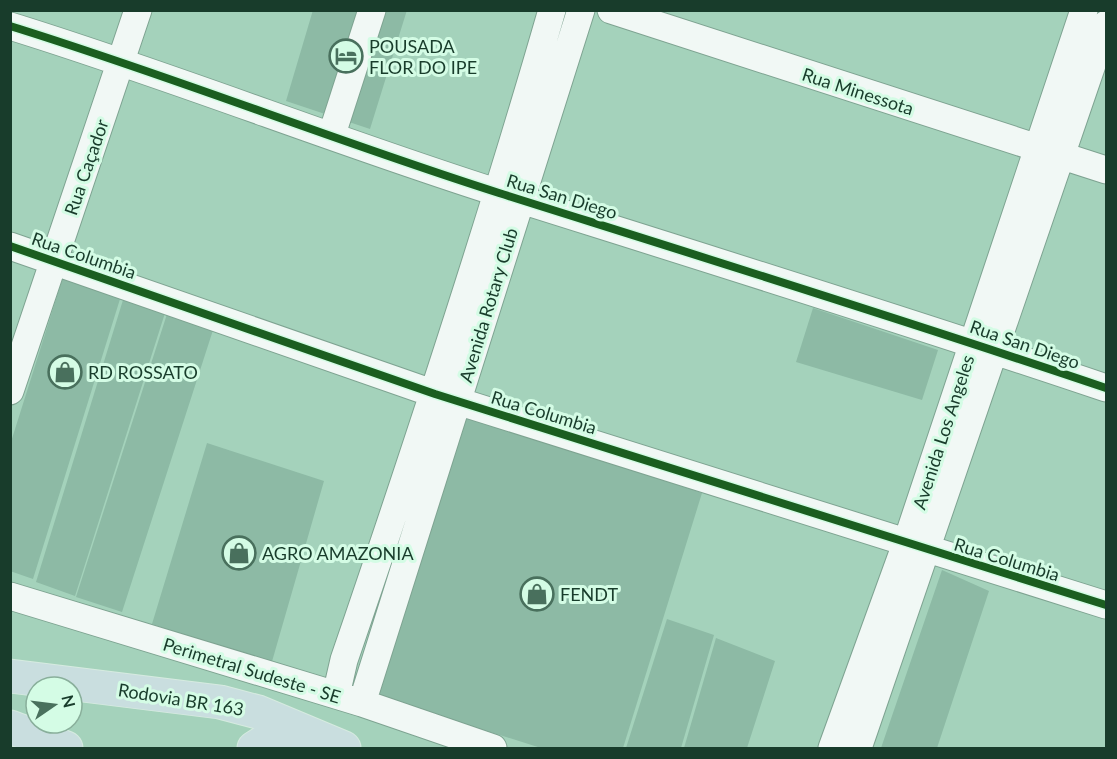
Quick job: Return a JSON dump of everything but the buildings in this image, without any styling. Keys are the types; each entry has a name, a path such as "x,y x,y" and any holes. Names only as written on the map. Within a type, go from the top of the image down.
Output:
{"highway":[{"name":"Rodovia BR 163","path":"10,675 220,702 258,712 333,743"},
{"path":"10,727 66,748"},
{"path":"254,748 270,738 333,743"}],"street":[{"name":"Rua Caçador","path":"10,391 138,10"},
{"path":"332,134 372,10"},
{"name":"Avenida Rotary Club","path":"510,196 552,10"},
{"name":"Avenida Rotary Club","path":"362,703 446,398 510,196 581,10"},
{"name":"Rua Minessota","path":"611,10 1107,170"},
{"name":"Avenida Los Angeles","path":"858,748 918,546 1049,153 1084,10"},
{"name":"Avenida Los Angeles","path":"1049,153 1107,24"},
{"name":"Rua San Diego","path":"10,26 122,61 510,196 984,346 1107,388"},
{"name":"Rua Columbia","path":"10,246 446,398 1107,605"},
{"name":"Avenida Rotary Club","path":"336,695 345,660 446,398"},
{"name":"Avenida Los Angeles","path":"832,748 918,546"},
{"name":"Perimetral Sudeste - SE","path":"10,596 362,703 493,748"}],"cycle path":[{"path":"10,26 133,66 438,173 879,313 1106,388"},
{"path":"10,246 435,394 1106,605"}],"place":[{"name":"POUSADA FLOR DO IPE","path":"346,56"},
{"name":"RD ROSSATO","path":"65,372"},
{"name":"AGRO AMAZONIA","path":"239,553"},
{"name":"FENDT","path":"537,594"}]}
